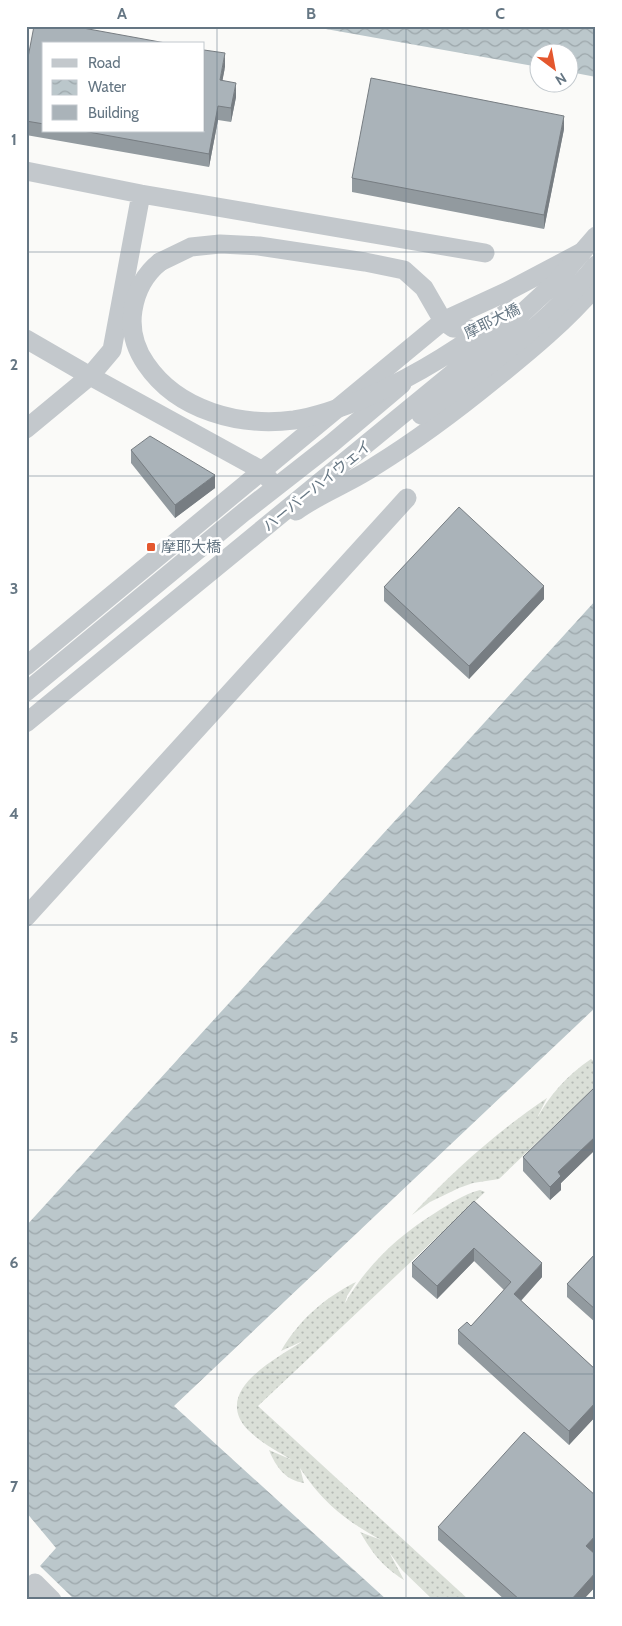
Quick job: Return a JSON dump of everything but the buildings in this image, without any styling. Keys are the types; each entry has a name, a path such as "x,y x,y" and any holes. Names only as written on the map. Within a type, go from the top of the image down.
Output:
{"street":[{"path":"26,171 141,194 485,252"},
{"path":"26,429 90,376 112,350 141,194"},
{"path":"471,330 453,328 442,321 424,288 404,270 365,262 259,246 220,244 192,246 160,262 146,276 139,288 132,316 135,342 141,357 154,375 183,400 216,414 240,419 267,421 295,420 324,413 355,402 416,374 456,350 492,324 555,270 596,224"},
{"name":"ハーバーハイウェイ","path":"26,723 492,341 556,281 596,236"},
{"name":"摩耶大橋","path":"26,666 442,321 506,292 596,244"},
{"name":"ハーバーハイウェイ","path":"26,732 338,478 507,351 554,310 596,266"},
{"name":"摩耶大橋","path":"26,692 338,438 454,340 596,266"},
{"path":"79,649 161,612 306,504 375,466 432,428 550,334 596,286"},
{"path":"26,339 261,470 276,487"},
{"path":"26,917 407,498"},
{"path":"26,1591 35,1583 52,1600"}],"shaded area":[{"path":"591,1059 596,1063 596,1086 499,1179 473,1183 459,1188 430,1202 412,1215 476,1152 547,1098 536,1120 559,1086"},
{"path":"480,1190 485,1192 258,1406 469,1600 433,1600 402,1570 389,1552 404,1580 384,1564 360,1532 381,1540 336,1510 317,1491 300,1468 304,1483 286,1476 282,1472 269,1450 292,1460 248,1430 239,1416 237,1402 242,1389 252,1378 264,1367 303,1341 281,1351 296,1329 313,1311 333,1295 356,1282 345,1303 373,1264 408,1231 446,1206"}],"water":[{"path":"309,26 596,26 596,77 580,74 580,42 530,42 530,65"},
{"path":"596,600 596,1007 174,1406 387,1600 75,1600 40,1566 56,1548 26,1512 26,1226"}],"place":[{"name":"摩耶大橋","path":"151,547"}]}
